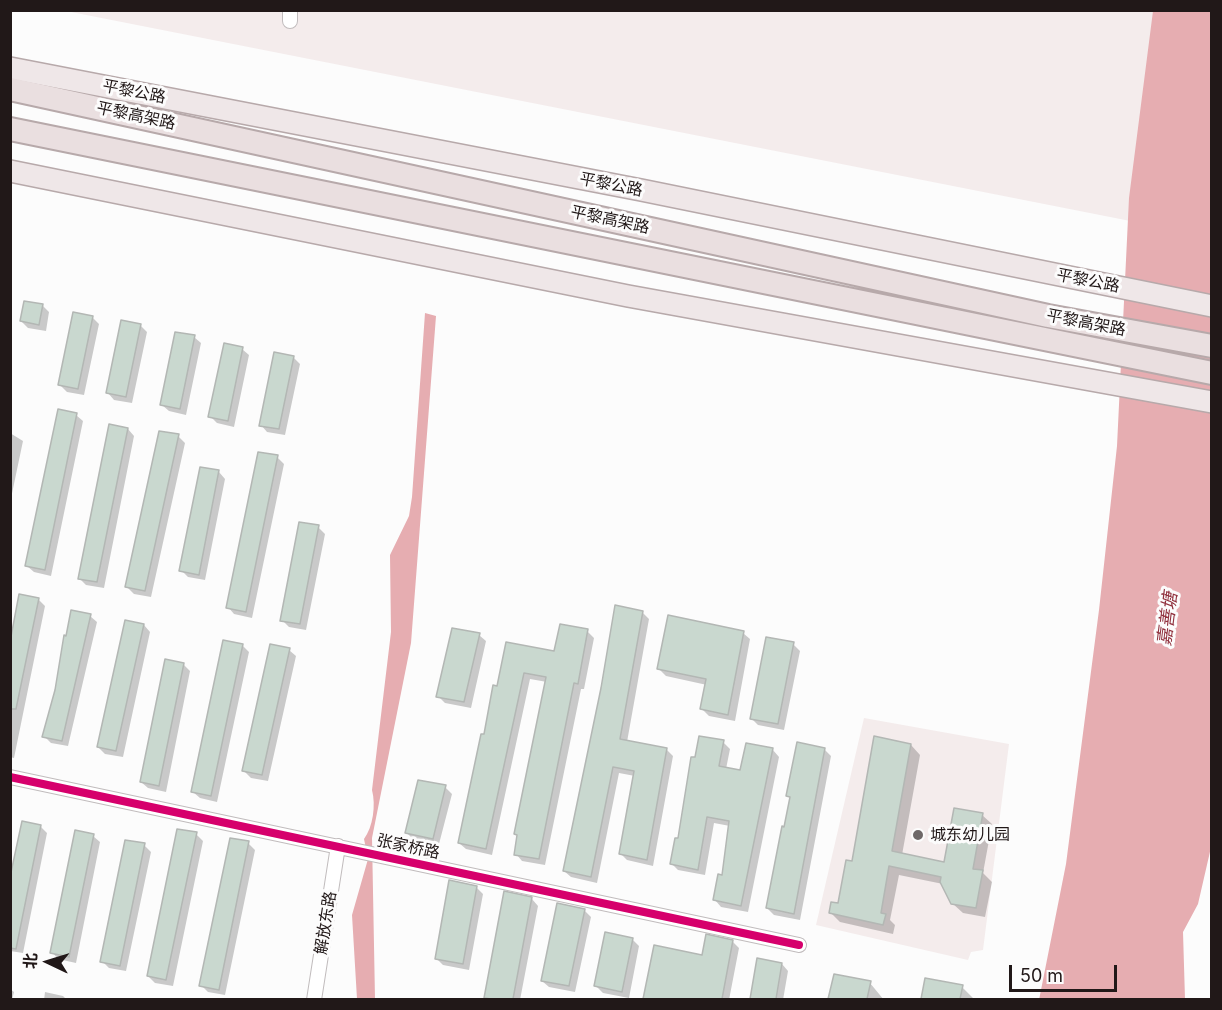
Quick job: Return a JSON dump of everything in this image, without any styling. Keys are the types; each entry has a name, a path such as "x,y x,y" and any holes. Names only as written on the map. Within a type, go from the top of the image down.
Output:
{"highway":[{"name":"平黎高架路","path":"10,89 1048,316 1212,346"},
{"name":"平黎高架路","path":"10,129 1212,373"}],"main road":[{"name":"平黎公路","path":"10,68 652,193 1212,306"},
{"path":"10,171 628,296 1212,402"}],"street":[{"name":"张家桥路","path":"10,777 799,945"},
{"name":"解放东路","path":"314,999 338,846"}],"shaded area":[{"path":"66,11 1208,11 1181,231"},
{"name":"城东幼儿园","path":"864,718 1009,744 983,950 971,952 968,960 816,925"}],"water":[{"name":"嘉善塘","path":"1153,11 1211,11 1212,843 1198,904 1183,932 1185,999 1039,1000 1066,864 1099,610 1117,446 1129,198"},
{"path":"425,313 436,316 411,643 372,838 375,999 357,999 352,915 368,859 364,839 372,822 374,809 372,790 391,632 390,555 409,516 412,497"}],"building":[{"path":"24,301 43,304 39,325 20,321"},
{"path":"73,312 93,316 78,389 58,385"},
{"path":"121,320 141,324 126,397 106,393"},
{"path":"175,332 195,335 180,409 160,405"},
{"path":"224,343 243,347 228,421 208,417"},
{"path":"274,352 294,356 279,429 259,426"},
{"path":"58,409 77,413 45,570 25,566"},
{"path":"109,424 128,428 97,582 78,579"},
{"path":"159,431 179,434 145,591 125,587"},
{"path":"258,452 278,455 246,612 226,608"},
{"path":"200,467 219,470 199,575 179,571"},
{"path":"299,522 319,525 300,624 280,621"},
{"path":"19,594 39,598 16,709 10,709 10,642"},
{"path":"615,605 643,611 620,739 667,748 647,860 619,854 634,771 613,767 591,877 563,871 601,688"},
{"path":"71,610 91,614 62,741 42,737 55,690 64,635 66,636"},
{"path":"668,615 744,631 728,715 700,709 706,679 657,669"},
{"path":"125,620 144,624 116,751 97,747"},
{"path":"560,624 588,629 578,684 574,683 539,859 514,855 517,835 514,834 546,677 524,673 486,849 458,843 481,734 484,734 493,685 497,686 506,642 554,651"},
{"path":"452,628 480,633 464,702 436,697"},
{"path":"766,637 794,642 778,724 750,719"},
{"path":"223,640 243,644 211,796 191,792"},
{"path":"270,644 290,648 262,775 242,771"},
{"path":"165,659 184,663 159,786 140,782"},
{"path":"699,736 724,740 719,766 740,770 746,743 773,748 741,906 713,900 718,874 722,875 729,821 707,817 698,870 670,864 675,838 678,838 691,757 695,757"},
{"path":"874,736 911,744 892,851 944,862 954,808 983,813 973,869 983,870 976,908 951,904 940,882 941,877 889,866 881,913 886,914 883,925 829,913 831,902 838,903 846,860 852,861"},
{"path":"797,742 825,748 794,914 766,908 790,797 786,796"},
{"path":"418,780 446,785 433,839 405,833"},
{"path":"22,821 41,825 16,949 10,948 10,877"},
{"path":"177,829 197,832 166,980 147,976"},
{"path":"75,830 94,834 69,957 50,953"},
{"path":"230,838 249,841 219,990 199,986"},
{"path":"125,840 145,843 120,966 100,962"},
{"path":"449,880 477,886 463,964 435,959"},
{"path":"504,891 532,897 513,999 484,998"},
{"path":"557,903 585,909 569,986 541,981"},
{"path":"605,932 633,938 622,992 594,986"},
{"path":"706,934 733,940 722,999 643,999 654,945 702,955"},
{"path":"757,958 782,963 776,999 750,999"},
{"path":"834,974 871,981 867,999 828,999"},
{"path":"925,978 963,985 960,999 921,999"}],"cycle path":[{"path":"10,777 799,945"}],"place":[{"name":"城东幼儿园","path":"918,835"}]}
